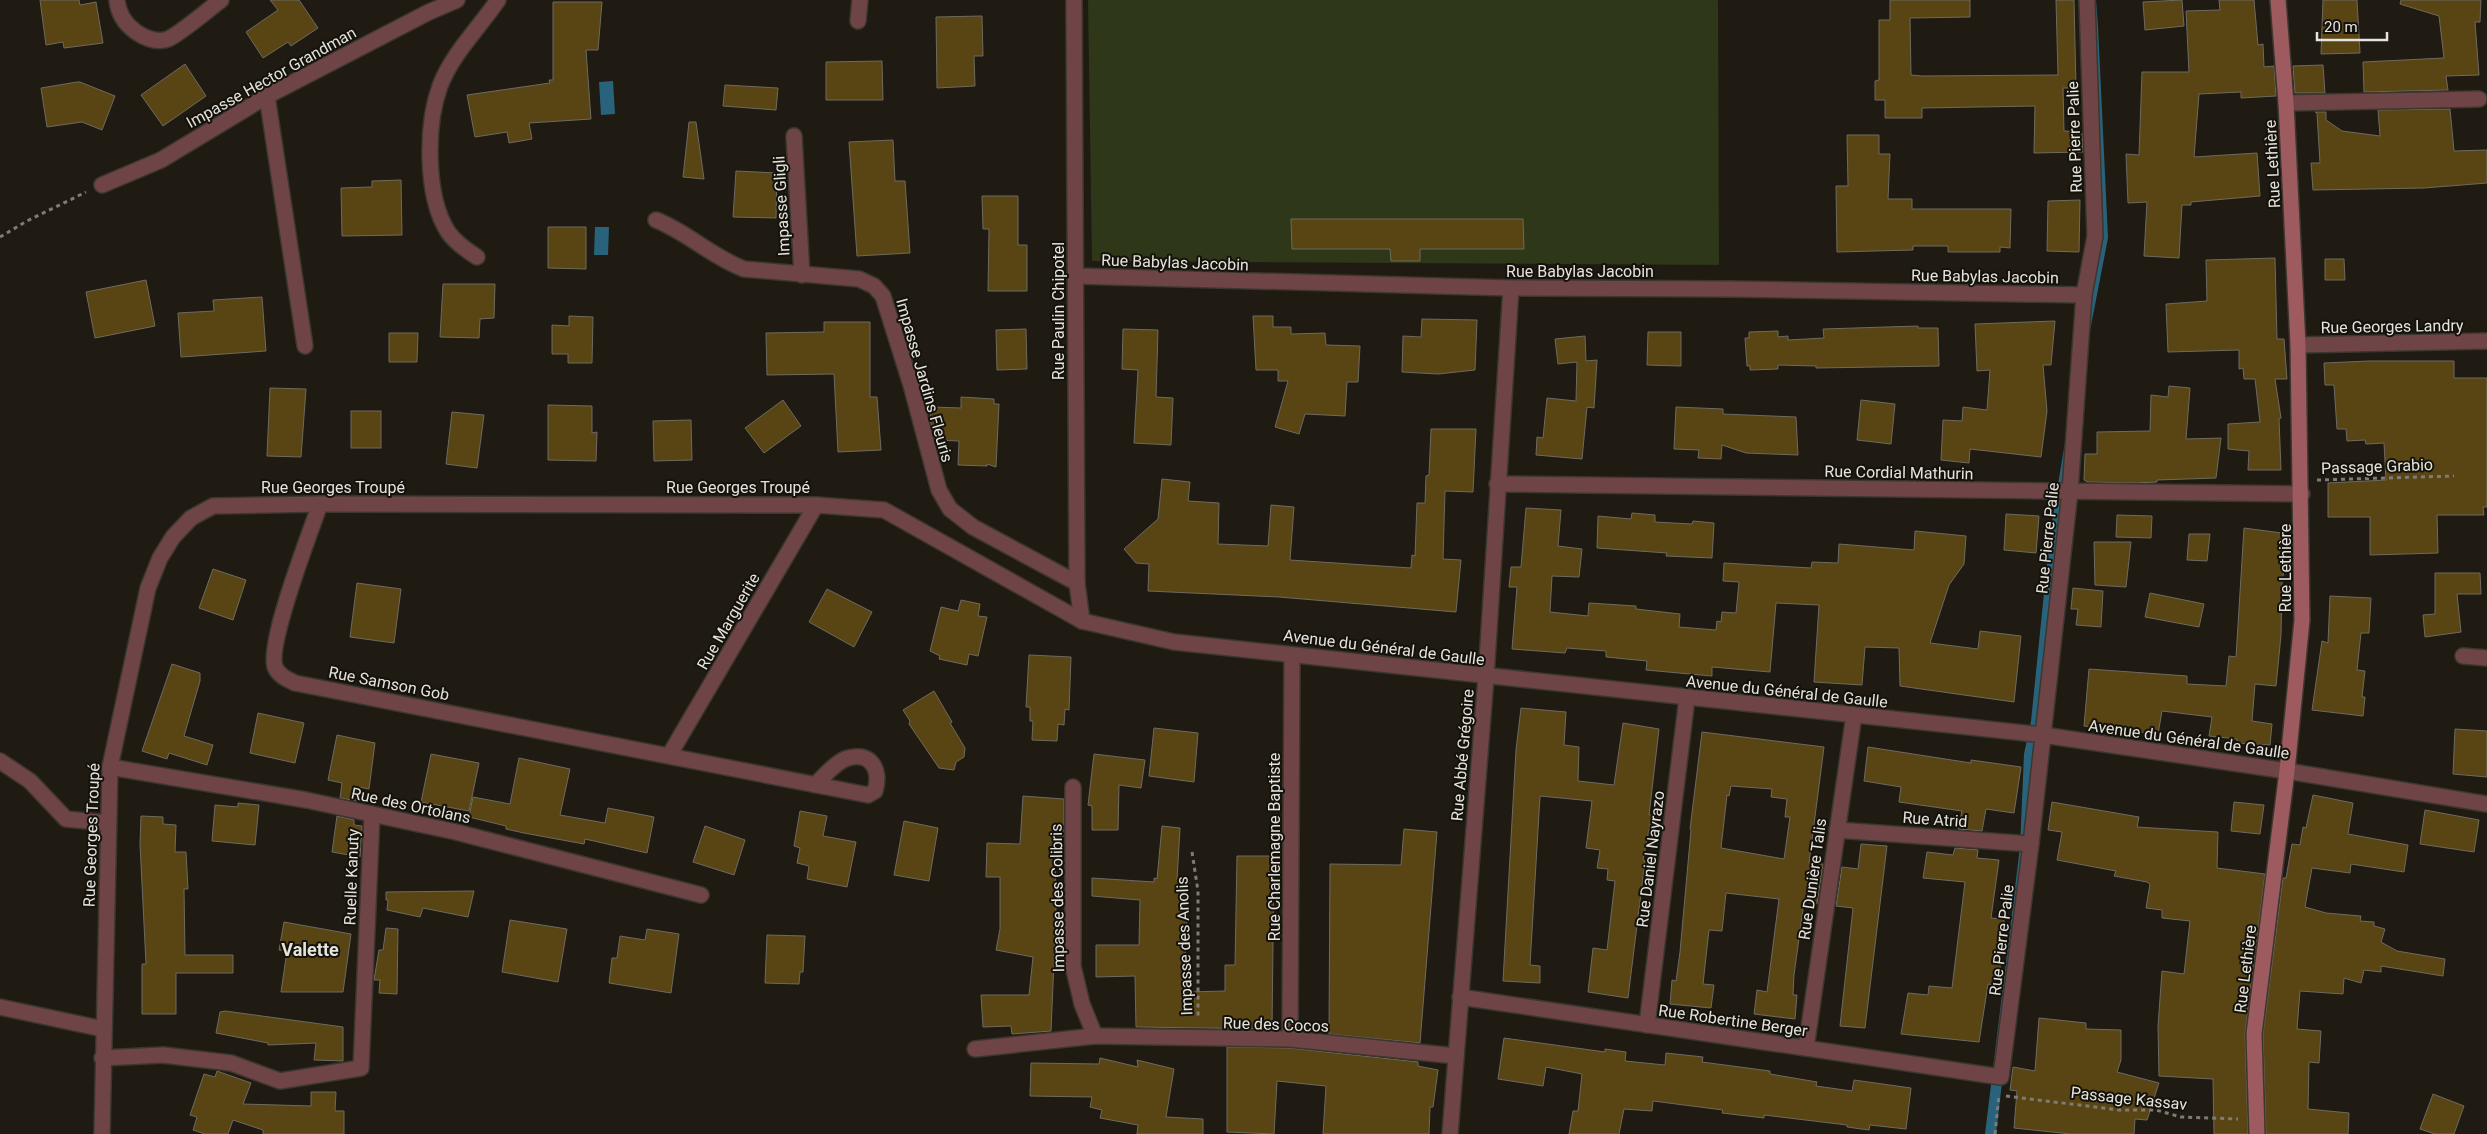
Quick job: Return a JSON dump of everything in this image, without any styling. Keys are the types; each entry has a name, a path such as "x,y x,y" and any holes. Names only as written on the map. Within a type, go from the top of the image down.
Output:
{"street":[{"path":"117,0 118,8 128,26 144,37 154,40 168,39 221,0"},
{"name":"Impasse Hector Grandman","path":"102,185 161,160 267,96 457,0"},
{"path":"477,257 461,246 448,232 440,213 430,160 432,125 440,85 456,58 498,0"},
{"path":"858,21 860,0"},
{"name":"Rue Paulin Chipotel","path":"1074,0 1077,583 1082,621"},
{"name":"Rue Pierre Palie","path":"2001,1077 2031,844 2070,491 2084,295 2095,236 2087,0"},
{"name":"Rue Lethière","path":"2256,1127 2254,1034 2287,771 2302,620 2302,487 2298,345 2286,103 2278,0"},
{"path":"267,96 305,346"},
{"path":"2286,103 2479,99"},
{"name":"Impasse Gligli","path":"794,136 802,274"},
{"name":"Impasse Jardins Fleuris","path":"656,220 670,226 744,269 859,279 874,286 882,296 911,385 939,490 950,509 973,527 1077,583"},
{"name":"Rue Babylas Jacobin","path":"1075,276 1511,288 1729,289 2084,295"},
{"name":"Rue Abbé Grégoire","path":"1450,1134 1486,677 1511,288"},
{"name":"Rue Georges Landry","path":"2298,345 2487,341"},
{"name":"Rue Cordial Mathurin","path":"1497,484 2070,491 2302,487"},
{"name":"Rue Georges Troupé","path":"102,1134 102,1058 110,767 148,588 160,558 173,537 191,518 213,506 320,504 816,505 884,510 896,515 1082,621"},
{"name":"Rue Samson Gob","path":"320,504 287,600 274,654 275,667 282,678 296,683 670,754"},
{"name":"Rue Marguerite","path":"670,754 816,505"},
{"name":"Avenue du Général de Gaulle","path":"1082,621 1174,642 1486,677 2043,735 2287,771 2487,804"},
{"name":"Rue Charlemagne Baptiste","path":"1290,1039 1292,655"},
{"path":"2463,656 2487,658"},
{"name":"Rue Daniel Nayrazo","path":"1647,1025 1687,698"},
{"name":"Rue Dunière Talis","path":"1806,1048 1854,715"},
{"path":"670,754 815,785"},
{"path":"0,761 30,781 66,819 108,823"},
{"name":"Rue des Ortolans","path":"110,767 306,800 456,832 701,895"},
{"name":"Impasse des Colibris","path":"1073,787 1073,966 1082,1004 1095,1036"},
{"name":"Ruelle Kanuty","path":"102,1058 162,1054 231,1063 280,1081 361,1068 372,814"},
{"name":"Rue Atrid","path":"1837,830 2031,844"},
{"name":"Rue Robertine Berger","path":"1460,997 2001,1077"},
{"path":"0,1007 103,1029"},
{"name":"Rue des Cocos","path":"975,1049 1095,1036 1290,1039 1456,1056"}],"path":[{"path":"0,236 102,185"},
{"name":"Passage Grabio","path":"2302,487 2454,476"},
{"name":"Impasse des Anolis","path":"1192,852 1198,891 1198,1039"},
{"path":"1995,1134 2001,1077"},
{"name":"Passage Kassav","path":"1999,1095 2119,1110 2156,1110 2181,1117 2256,1127"}],"green space":[{"path":"1088,0 1718,0 1719,265 1092,261"}],"water":[{"path":"2086,0 2096,0 2108,238 2089,336 1996,1134 1985,1134 2020,847 2024,754 2031,721 2050,534 2096,251"},
{"path":"613,81 615,114 601,115 599,82"},
{"path":"595,227 609,227 608,255 594,255"}],"building":[{"path":"40,0 79,0 80,5 96,2 103,43 64,48 63,42 46,45"},
{"path":"270,0 299,0 318,28 291,46 288,42 263,58 246,32 278,10"},
{"path":"1890,0 1970,0 1970,17 1910,18 1911,75 1922,76 2058,75 2056,0 2074,0 2076,88 2063,88 2064,131 2082,132 2083,152 2034,153 2035,106 1922,108 1922,118 1885,118 1885,100 1875,100 1875,81 1879,80 1879,20 1890,20"},
{"path":"2182,0 2184,26 2145,30 2143,2"},
{"path":"2219,0 2254,0 2258,45 2263,44 2264,67 2274,66 2276,96 2241,98 2241,92 2199,94 2194,157 2257,153 2260,196 2191,202 2191,205 2182,205 2179,258 2144,256 2147,202 2128,203 2126,154 2139,155 2142,72 2189,72 2186,11 2220,10"},
{"path":"2323,0 2357,0 2360,53 2321,54"},
{"path":"2401,0 2481,0 2480,22 2475,22 2479,75 2446,76 2448,90 2364,92 2363,62 2444,58 2439,16 2400,4"},
{"path":"553,2 602,2 598,50 586,50 591,119 529,123 532,139 509,143 507,132 475,137 467,95 550,83 549,80 553,80"},
{"path":"982,16 983,56 974,56 975,86 937,88 936,17"},
{"path":"882,61 883,100 826,100 826,62"},
{"path":"185,64 206,96 163,126 141,95"},
{"path":"2323,65 2325,93 2295,93 2293,66"},
{"path":"77,82 115,96 102,130 82,122 47,127 41,88"},
{"path":"725,85 778,88 776,110 723,106"},
{"path":"2450,109 2454,151 2487,150 2487,183 2424,188 2313,190 2311,163 2320,163 2317,113 2315,112 2326,112 2326,120 2342,131 2380,136 2378,110"},
{"path":"689,122 696,122 704,179 683,177"},
{"path":"1847,135 1879,135 1879,154 1890,154 1888,199 1912,199 1912,209 2011,209 2010,248 2000,247 2000,252 1948,252 1948,246 1913,246 1913,250 1837,252 1836,186 1848,186"},
{"path":"893,140 895,181 905,181 910,253 857,256 849,142"},
{"path":"736,171 777,173 776,218 733,217"},
{"path":"401,180 402,235 342,236 341,188 372,187 372,181"},
{"path":"982,196 1018,196 1018,245 1027,245 1027,291 988,291 989,229 983,229"},
{"path":"2080,200 2079,252 2047,251 2048,201"},
{"path":"1291,219 1523,219 1524,249 1420,249 1420,261 1391,261 1390,249 1292,249"},
{"path":"548,227 586,227 586,269 548,268"},
{"path":"2275,258 2277,339 2284,339 2287,379 2275,379 2281,418 2279,419 2281,470 2248,470 2249,451 2228,449 2228,424 2260,422 2255,379 2244,379 2243,368 2239,369 2239,350 2168,352 2166,304 2207,301 2206,260"},
{"path":"2325,259 2344,259 2345,280 2325,280"},
{"path":"146,280 155,326 95,338 86,292"},
{"path":"443,284 495,284 494,318 480,319 479,338 440,337"},
{"path":"262,297 266,351 181,357 178,313 214,311 213,300"},
{"path":"569,316 593,317 592,363 568,363 568,354 552,354 552,325 569,326"},
{"path":"1253,316 1273,316 1273,327 1291,327 1291,334 1325,333 1326,345 1360,346 1358,382 1347,382 1345,416 1305,414 1299,434 1275,427 1288,381 1278,381 1278,370 1256,370"},
{"path":"1422,319 1477,320 1475,370 1438,374 1402,372 1403,336 1421,337"},
{"path":"2055,321 2051,365 2043,365 2047,411 2041,457 1970,449 1969,463 1941,460 1943,420 1962,421 1963,407 1987,410 1990,370 1977,371 1975,324"},
{"path":"824,322 870,322 870,397 877,397 881,450 838,452 834,374 767,375 766,333 824,332"},
{"path":"1918,326 1918,328 1938,328 1939,366 1816,368 1816,366 1778,365 1778,369 1750,370 1750,366 1747,366 1745,338 1749,338 1749,332 1778,331 1778,337 1788,336 1788,340 1824,338 1823,329"},
{"path":"1026,329 1027,369 997,370 996,330"},
{"path":"1123,329 1158,330 1156,397 1173,398 1171,445 1134,443 1138,370 1122,369"},
{"path":"1648,332 1681,332 1681,366 1647,365"},
{"path":"389,333 418,333 417,362 389,362"},
{"path":"1585,336 1586,361 1597,360 1594,408 1587,407 1582,459 1536,455 1537,437 1543,438 1547,398 1576,401 1577,362 1558,364 1555,339"},
{"path":"2454,361 2454,378 2487,378 2487,507 2483,507 2484,515 2437,515 2438,553 2370,555 2370,517 2328,517 2328,483 2386,480 2384,443 2366,444 2365,440 2347,441 2346,429 2337,429 2334,385 2325,385 2324,363"},
{"path":"2169,386 2190,388 2186,439 2221,438 2216,478 2157,480 2157,482 2136,483 2088,482 2084,480 2085,454 2097,454 2097,432 2150,431 2151,395 2168,397"},
{"path":"270,388 306,389 301,457 267,456"},
{"path":"961,397 994,399 994,404 999,404 996,467 987,464 987,466 958,465 959,441 935,440 930,419 931,407 961,408"},
{"path":"783,400 801,426 764,453 745,428"},
{"path":"1861,400 1895,404 1891,444 1857,440"},
{"path":"548,405 592,406 592,433 597,432 596,461 548,460"},
{"path":"1676,407 1723,409 1723,414 1796,417 1798,455 1746,453 1722,445 1721,459 1698,458 1699,450 1674,449"},
{"path":"351,411 381,411 381,448 351,448"},
{"path":"452,412 484,415 477,468 446,464"},
{"path":"691,420 692,460 654,461 653,421"},
{"path":"1431,429 1476,429 1473,492 1445,491 1443,559 1461,560 1456,612 1279,597 1148,591 1149,564 1136,563 1124,549 1158,519 1162,479 1190,482 1188,501 1219,503 1218,544 1268,546 1271,505 1294,507 1290,560 1411,568 1412,555 1415,556 1417,503 1425,503 1426,476 1429,475"},
{"path":"1526,508 1561,510 1558,546 1582,549 1579,577 1552,576 1550,612 1588,616 1589,603 1636,606 1636,609 1680,614 1679,627 1716,630 1717,621 1721,622 1722,612 1736,613 1739,582 1723,581 1724,563 1811,568 1812,562 1838,563 1839,544 1914,550 1915,531 1966,536 1964,564 1949,585 1930,643 1978,649 1980,631 2021,636 2014,702 1900,686 1899,648 1865,647 1862,685 1814,682 1819,605 1776,603 1770,672 1712,667 1712,676 1646,670 1647,661 1606,657 1606,651 1567,648 1565,653 1512,649 1517,587 1509,587 1511,567 1521,567"},
{"path":"1632,513 1655,515 1655,522 1692,524 1693,521 1714,523 1712,558 1666,556 1667,553 1597,548 1598,516 1631,519"},
{"path":"2006,514 2039,516 2036,553 2004,550"},
{"path":"2117,515 2152,516 2151,538 2116,537"},
{"path":"2244,528 2289,534 2282,583 2281,635 2276,686 2255,684 2252,721 2272,724 2270,745 2237,743 2237,739 2209,736 2212,717 2162,711 2158,734 2084,726 2089,669 2187,676 2187,684 2226,686 2229,656 2236,657"},
{"path":"2189,534 2210,534 2207,561 2187,560"},
{"path":"2094,542 2131,542 2126,587 2095,585"},
{"path":"213,569 246,580 233,620 199,608"},
{"path":"2435,573 2480,573 2481,594 2457,594 2461,632 2425,637 2423,615 2435,614"},
{"path":"357,583 401,589 394,643 350,637"},
{"path":"2073,588 2103,591 2101,627 2076,625 2078,609 2071,609"},
{"path":"827,589 872,612 854,647 809,622"},
{"path":"2150,593 2204,604 2199,627 2145,617"},
{"path":"2330,596 2371,598 2369,633 2361,633 2357,670 2365,671 2362,697 2365,697 2363,716 2312,710 2322,641 2328,643"},
{"path":"961,600 980,604 978,616 987,617 978,656 969,654 967,665 939,659 940,656 930,651 941,607 958,611"},
{"path":"1029,655 1071,657 1069,710 1065,709 1064,725 1058,724 1057,741 1032,740 1033,721 1030,721 1030,707 1026,707"},
{"path":"172,664 200,673 200,681 184,736 213,745 207,765 169,753 167,759 142,751"},
{"path":"934,691 965,748 964,757 956,762 954,770 939,768 909,724 910,721 903,710"},
{"path":"1521,708 1566,712 1564,745 1579,747 1578,781 1614,785 1623,723 1659,729 1649,815 1652,815 1643,860 1645,861 1628,998 1588,992 1593,948 1607,950 1615,881 1607,880 1608,869 1597,868 1600,850 1586,848 1592,801 1540,796 1530,965 1540,966 1540,983 1503,981 1516,750"},
{"path":"258,713 304,723 295,763 250,753"},
{"path":"1154,728 1198,733 1194,782 1149,776"},
{"path":"2455,729 2487,731 2487,777 2453,774"},
{"path":"1702,732 1824,747 1809,863 1823,864 1817,904 1804,902 1794,975 1793,995 1797,995 1795,1019 1754,1014 1757,990 1767,992 1779,899 1726,893 1722,931 1709,930 1703,984 1714,985 1711,1008 1670,1004 1672,980 1676,981 1680,952 1690,829","holes":["1731,786 1772,789 1771,797 1787,799 1785,817 1790,817 1784,859 1721,848 1727,795 1729,796"]},
{"path":"337,735 375,743 369,789 359,787 357,801 340,798 342,783 328,780"},
{"path":"1868,747 1971,763 1971,760 2021,767 2014,813 1986,809 1982,831 1958,829 1962,811 1899,802 1901,787 1864,781"},
{"path":"431,754 479,763 469,811 421,802"},
{"path":"1094,754 1145,760 1141,788 1119,785 1118,830 1092,830 1092,806 1088,805"},
{"path":"519,758 570,769 560,815 605,823 608,808 654,817 647,853 585,839 584,844 524,833 506,829 506,826 469,817 473,797 510,804"},
{"path":"2313,795 2353,803 2348,834 2408,845 2404,872 2351,864 2350,873 2312,868 2305,907 2326,913 2361,916 2360,921 2374,922 2374,926 2385,929 2381,942 2397,951 2445,959 2443,976 2381,966 2381,972 2364,970 2361,983 2344,978 2343,994 2300,991 2297,1029 2321,1031 2319,1063 2309,1062 2308,1109 2349,1113 2348,1134 2266,1134 2263,1034 2283,878 2286,878 2292,844 2300,845 2303,827 2306,828"},
{"path":"1023,796 1064,799 1064,830 1063,837 1055,837 1056,914 1051,1031 1012,1034 1011,1026 983,1027 981,995 1029,995 1033,957 996,950 1000,929 1000,877 986,877 987,843 1020,844"},
{"path":"2052,802 2139,817 2137,827 2218,832 2217,868 2265,874 2245,1033 2248,1134 2214,1134 2213,1079 2159,1076 2158,1026 2162,971 2184,974 2190,921 2162,918 2162,910 2146,908 2150,884 2147,882 2114,876 2116,871 2057,860 2062,832 2048,830"},
{"path":"2234,802 2264,805 2260,834 2231,831"},
{"path":"238,803 259,805 255,845 212,841 215,805 238,807"},
{"path":"2425,810 2479,820 2474,852 2420,844"},
{"path":"800,811 827,816 823,836 856,842 847,887 807,879 809,866 797,863 800,848 794,846"},
{"path":"141,816 163,817 163,824 176,825 175,852 186,852 188,889 184,889 185,955 233,955 233,973 176,973 176,1014 142,1014 142,964 146,964 140,844"},
{"path":"337,816 354,820 354,825 362,826 360,857 332,852"},
{"path":"904,821 938,828 929,881 894,875"},
{"path":"705,826 745,840 734,875 693,862"},
{"path":"1162,826 1180,828 1177,880 1189,880 1184,978 1188,978 1188,992 1225,991 1225,965 1235,965 1237,856 1274,856 1272,1029 1136,1027 1135,976 1096,977 1096,945 1139,945 1140,900 1092,896 1092,878 1154,882 1154,878 1157,879"},
{"path":"1404,829 1437,832 1420,1043 1329,1034 1330,864 1401,865"},
{"path":"1861,844 1887,846 1865,1028 1840,1026 1853,908 1836,906 1842,867 1858,869"},
{"path":"1955,848 1978,850 1977,858 1999,860 1991,918 2004,919 2003,951 2001,951 1999,986 1988,984 1979,1042 1901,1034 1908,993 1928,995 1929,986 1952,988 1965,882 1923,878 1927,852 1953,855"},
{"path":"474,891 468,917 423,908 420,917 387,910 388,900 386,900 386,892"},
{"path":"510,920 567,929 558,982 502,972"},
{"path":"284,922 351,934 343,992 281,992 287,951 279,950"},
{"path":"386,928 398,929 397,994 379,993 380,980 374,980 379,950 383,950"},
{"path":"647,929 679,934 671,993 609,983 612,958 617,958 620,936 645,940"},
{"path":"767,935 805,936 803,972 800,972 799,984 765,983"},
{"path":"225,1011 343,1027 343,1061 314,1060 316,1043 268,1045 268,1043 216,1033 220,1012"},
{"path":"2039,1018 2086,1023 2086,1029 2121,1030 2121,1060 2117,1072 2159,1083 2147,1120 2135,1119 2134,1134 2071,1134 2014,1128 2017,1091 2010,1090 2013,1067 2035,1071"},
{"path":"1504,1038 1605,1052 1605,1049 1626,1052 1625,1061 1665,1065 1666,1053 1703,1057 1702,1062 1770,1071 1770,1074 1817,1082 1816,1086 1852,1091 1854,1080 1911,1088 1906,1129 1870,1125 1869,1130 1847,1127 1847,1125 1764,1115 1764,1118 1722,1113 1723,1110 1653,1101 1652,1111 1624,1109 1619,1134 1569,1134 1573,1111 1578,1111 1582,1074 1546,1067 1543,1086 1498,1079"},
{"path":"1227,1047 1289,1048 1418,1062 1418,1066 1438,1070 1433,1107 1430,1107 1429,1134 1323,1134 1326,1086 1277,1081 1274,1134 1227,1132"},
{"path":"1100,1058 1138,1067 1137,1060 1174,1069 1166,1117 1203,1119 1203,1134 1137,1134 1138,1125 1100,1118 1102,1110 1090,1107 1092,1097 1030,1096 1031,1063 1099,1064"},
{"path":"217,1071 251,1083 243,1104 311,1106 311,1092 336,1092 335,1111 344,1111 344,1134 263,1134 263,1130 233,1120 228,1134 205,1134 193,1130 197,1117 190,1115 204,1074 215,1077"},
{"path":"2433,1094 2464,1106 2454,1134 2435,1134 2420,1129"}],"district":[{"name":"Valette","path":"310,950"}]}
